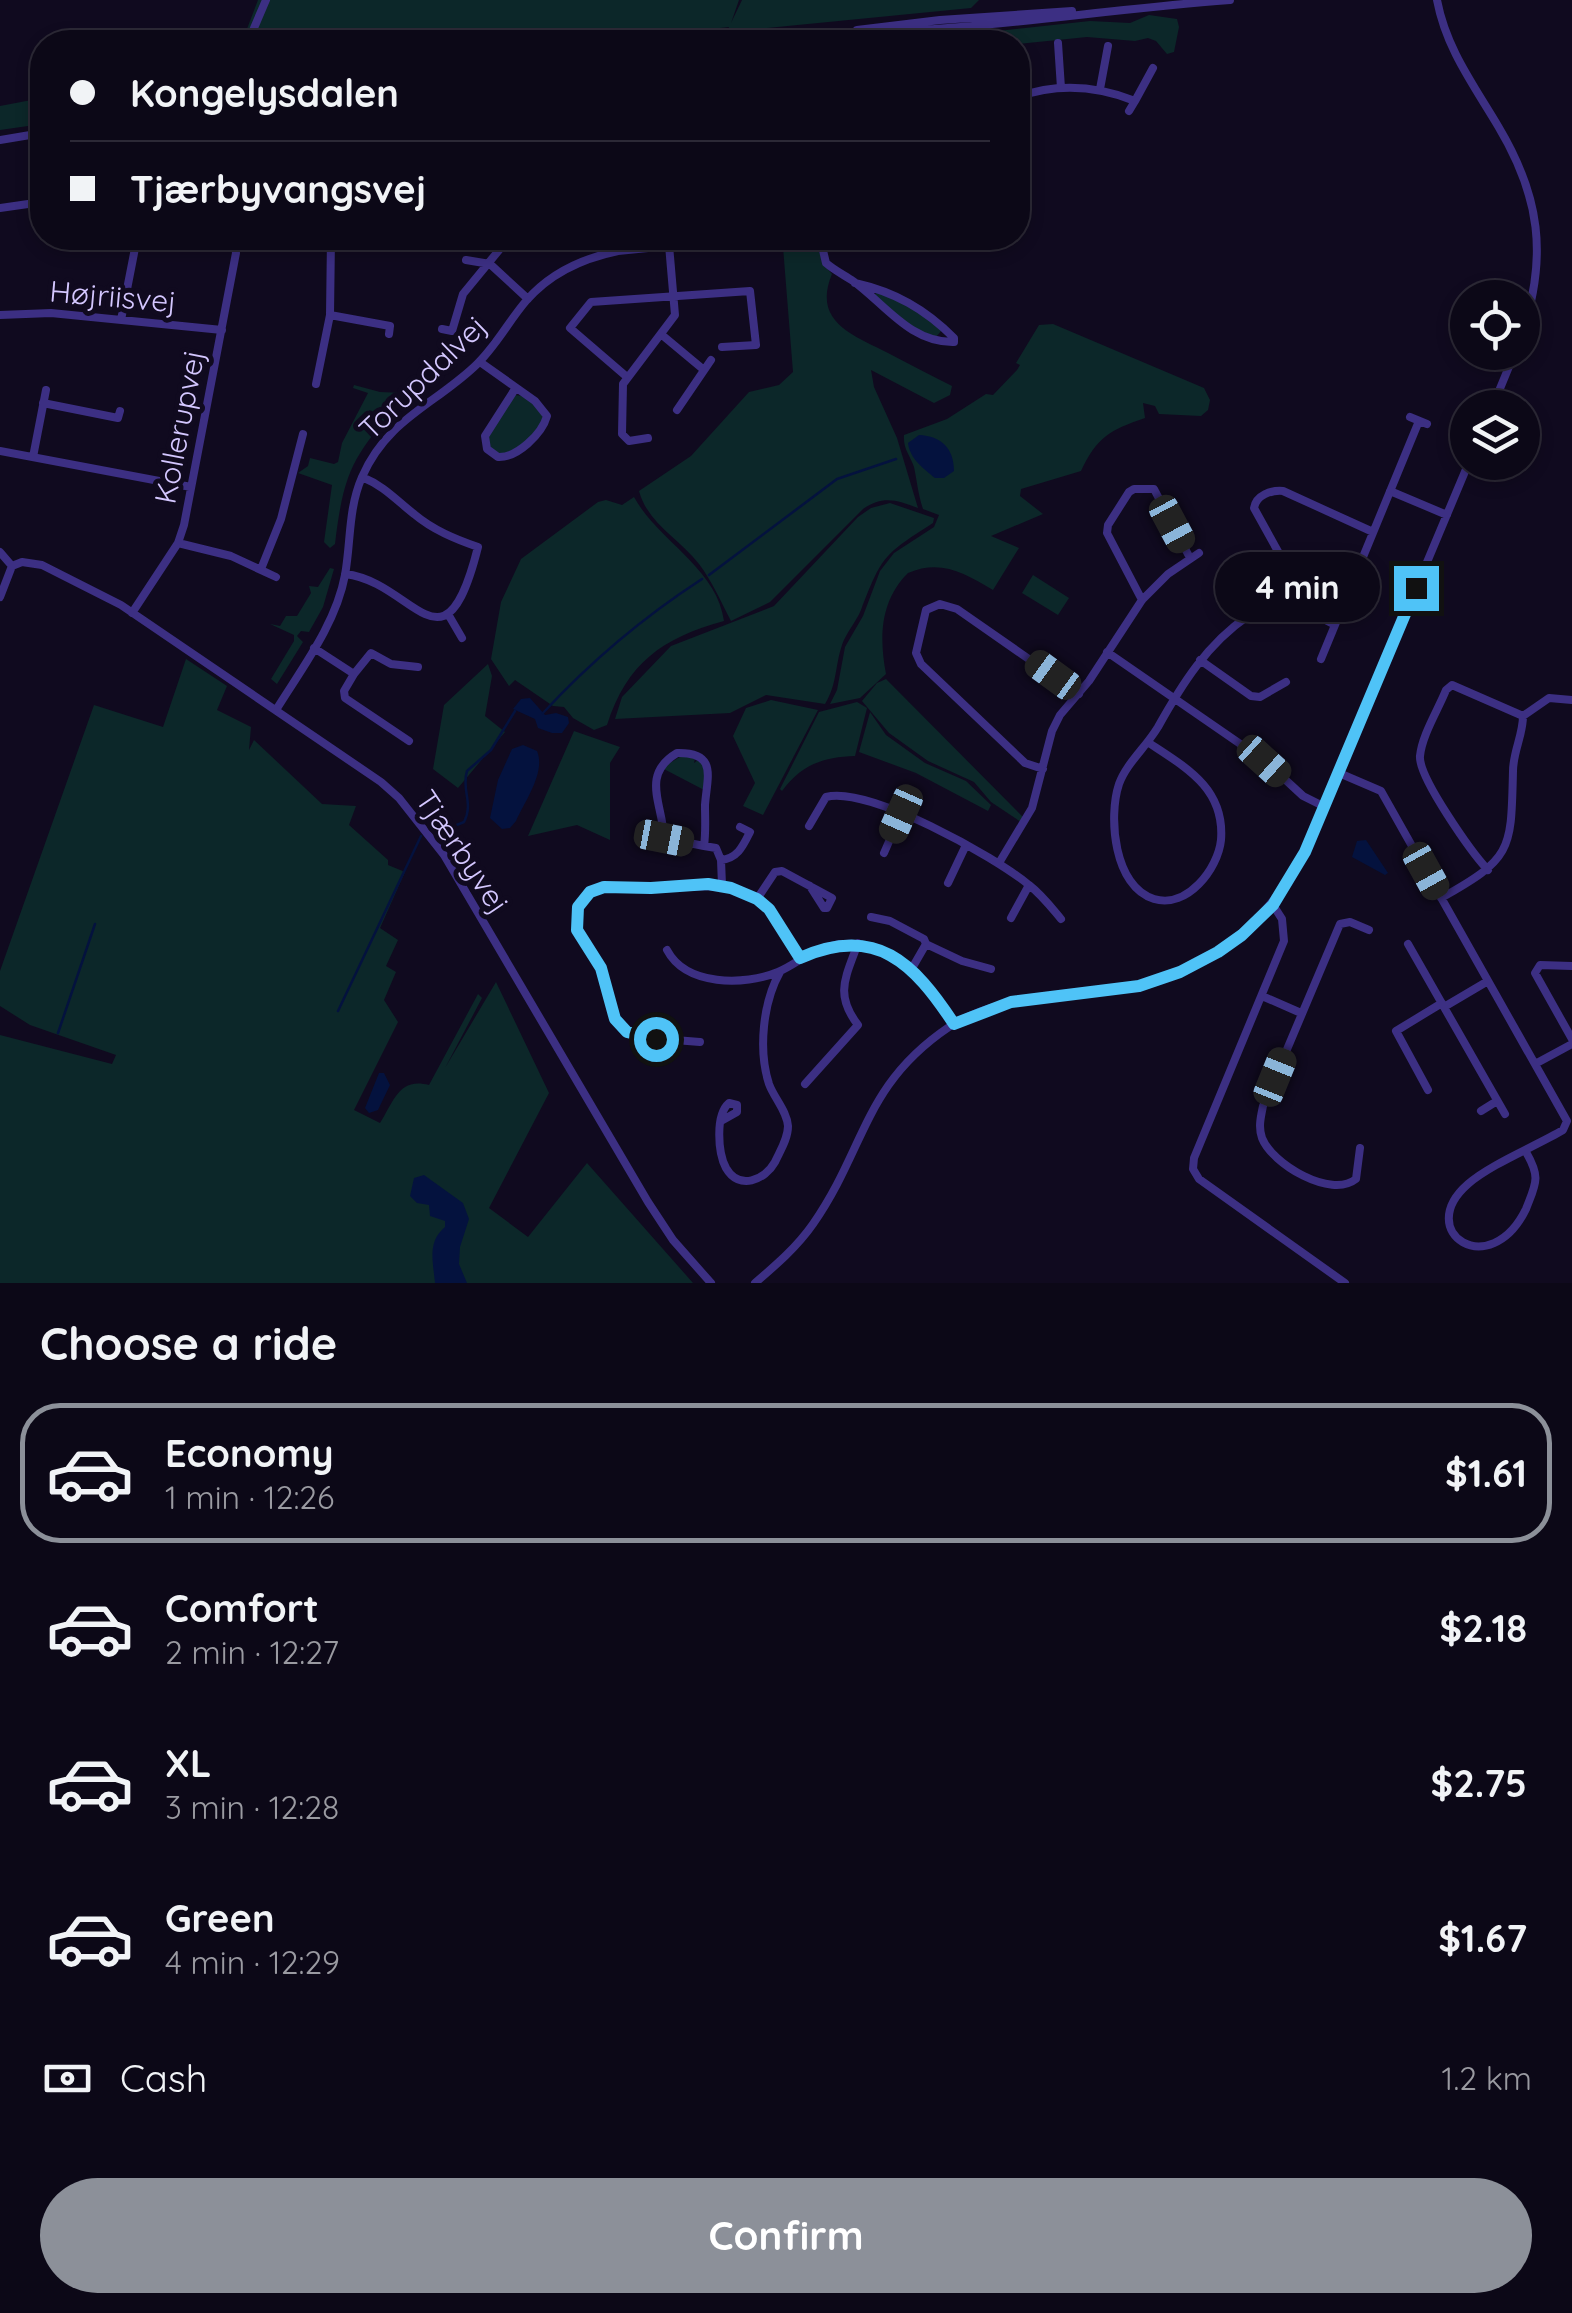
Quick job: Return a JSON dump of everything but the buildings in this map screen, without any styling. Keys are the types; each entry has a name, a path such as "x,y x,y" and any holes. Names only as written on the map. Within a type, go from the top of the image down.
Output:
{"street":[{"path":"253,30 266,0"},
{"path":"940,20 942,30 1230,0"},
{"path":"1438,0 1448,42 1519,162 1532,200 1536,280"},
{"path":"864,30 940,20 1092,12"},
{"path":"1058,43 1060,88"},
{"path":"1100,89 1108,46"},
{"path":"1129,111 1153,68"},
{"path":"1030,94 1060,88 1100,89 1136,101"},
{"path":"0,140 30,135"},
{"path":"0,208 30,204"},
{"path":"121,320 135,250"},
{"name":"Kollerupvej","path":"132,612 178,543 236,250"},
{"path":"316,384 330,316 331,250"},
{"path":"442,329 452,331 464,294 500,250"},
{"name":"Torupdalvej","path":"276,710 333,614 345,574 352,510 362,478 392,430 480,362 528,299 555,276 618,250"},
{"path":"648,438 629,441 622,434 622,390 627,377 675,314 669,250"},
{"path":"823,250 826,263 855,282 903,325 954,342 936,320 910,302 855,282"},
{"path":"466,260 490,264 528,299"},
{"path":"722,347 756,345 749,278"},
{"path":"627,377 570,328 591,302 750,291"},
{"name":"Højriisvej","path":"0,315 51,313 222,330"},
{"path":"330,316 390,326 388,334"},
{"path":"662,335 704,370"},
{"path":"677,410 711,360"},
{"path":"480,362 544,409 546,422 514,454 498,457 486,448 486,432 516,389"},
{"path":"33,457 46,390"},
{"path":"43,403 118,418 120,411"},
{"path":"1321,658 1419,421"},
{"path":"261,569 281,519 302,434"},
{"path":"0,450 191,487"},
{"path":"345,574 370,579 435,619 448,614 472,573 478,546 450,538 384,488 362,478"},
{"path":"755,1283 791,1252 814,1224 872,1108 894,1073 922,1046 954,1024 1011,1002 1139,986 1180,972 1218,952 1273,905 1305,852 1325,807 1462,480"},
{"path":"1142,600 1106,532 1130,492 1154,490 1190,558"},
{"path":"1335,625 1312,613 1254,503 1274,490 1283,491 1373,532"},
{"path":"1390,490 1447,515"},
{"path":"178,543 230,556 276,576"},
{"path":"0,552 12,566 0,597"},
{"path":"999,863 1027,819 1052,731 1060,716 1142,600 1200,553"},
{"name":"Tjærbyvej","path":"12,566 22,562 42,565 132,612 399,798 428,834 510,964 648,1202 673,1240 711,1283"},
{"path":"1043,769 1025,764 920,664 916,653 926,610 940,604 957,609 1079,694"},
{"path":"448,614 462,638"},
{"path":"1149,742 1208,786 1221,818 1221,844 1206,879 1172,899 1158,900 1135,884 1120,862 1114,836 1120,782 1200,660 1228,630 1248,616"},
{"path":"314,648 354,674"},
{"path":"1107,652 1264,761 1303,796 1325,807"},
{"path":"409,741 345,698 344,691 371,653 391,664 418,667"},
{"path":"1200,660 1250,696 1260,696 1286,682"},
{"path":"1488,870 1461,837 1424,773 1420,758 1446,690 1452,686 1523,716"},
{"path":"1441,898 1488,870 1506,848 1511,834 1513,768 1523,716 1548,698 1572,700"},
{"path":"704,846 711,775 699,757 677,753 664,761 654,791 663,816 664,838 704,846 716,848 721,860 722,885"},
{"path":"1340,773 1381,790 1567,1121 1563,1130 1476,1178 1460,1192 1450,1224 1452,1240 1458,1248 1490,1254 1513,1236 1537,1180 1526,1152"},
{"path":"814,823 820,802 835,794 866,800 999,863 1029,885 1061,919"},
{"path":"884,852 901,814"},
{"path":"721,860 734,857 742,848 750,832 740,827"},
{"path":"948,882 966,846"},
{"path":"757,899 776,872 782,871 810,886"},
{"path":"700,1042 637,1037 621,1027 615,1019 601,968 577,930 576,918 583,898 604,887 722,885 757,899 779,921 800,958"},
{"path":"1012,918 1029,885"},
{"path":"1273,905 1282,919 1284,941 1194,1158 1193,1170 1198,1179 1345,1283"},
{"path":"871,917 890,920 962,962 991,969"},
{"path":"1360,1148 1356,1179 1348,1186 1338,1187 1306,1177 1271,1152 1262,1138 1263,1106 1340,924 1344,921 1369,930"},
{"path":"1355,936 1359,926"},
{"path":"668,950 679,967 699,975 734,980 780,972 822,948 858,943 891,954 911,970 954,1024"},
{"path":"804,1084 858,1026 844,1003 842,991 858,943"},
{"path":"911,970 926,944"},
{"path":"1408,944 1505,1114"},
{"path":"1535,1064 1572,1042 1536,972 1540,965 1572,966"},
{"path":"720,1122 724,1166 742,1181 762,1178 770,1170 788,1127 765,1069 769,991 780,972"},
{"path":"756,978 769,991"},
{"path":"1428,1090 1396,1030 1488,981"},
{"path":"1262,996 1302,1014"},
{"path":"1481,1111 1498,1102"}],"green space":[{"path":"258,0 739,0 731,23 742,0 979,0 971,8 747,30 247,30"},
{"path":"1149,15 1177,19 1174,52 1167,54 1148,38 1135,41 1087,37 1030,43 1030,30 1007,30 1090,21 1130,23"},
{"path":"30,100 30,126 0,130 0,106"},
{"path":"783,250 819,250 823,264 832,274 827,304 839,325 952,386 950,395 934,403 871,370 918,508 890,500 863,509 770,602 731,621 704,571 649,513 639,491 691,456 749,392 779,385 793,372"},
{"path":"877,291 905,302 942,330 936,337 911,327 873,298"},
{"path":"1053,324 1204,388 1210,400 1208,410 1201,416 1159,414 1155,406 1143,403 1145,418 1106,436 1081,471 1021,489 1020,496 1043,514 991,536 1019,548 993,590 962,573 942,568 908,573 892,595 884,620 886,674 860,698 830,704 837,690 845,647 863,616 880,571 894,553 934,527 939,515 923,509 904,435 947,419 986,394 993,395 1017,370 1020,365 1016,363 1039,325"},
{"path":"354,385 403,393 406,397 355,463 343,496 335,544 330,548 324,542 332,485 298,473 308,466 310,458 338,462 342,443 368,393 353,388"},
{"path":"514,395 532,402 543,418 525,442 498,454 488,446 487,439"},
{"path":"634,497 710,585 724,621 682,636 650,656 625,685 607,725 594,730 573,718 564,707 553,706 515,680 509,686 491,659 501,602 521,559 598,502 622,505"},
{"path":"890,503 934,518 933,523 894,550 880,567 844,641 825,704 766,695 730,713 615,719 622,697 671,646 774,606 858,517 871,508"},
{"path":"330,568 334,569 323,607 309,632 301,631 297,636 303,642 277,684 271,679 294,635 270,624 280,626 286,616 297,616 311,593 309,586 318,587"},
{"path":"1033,575 1069,598 1058,615 1022,593"},
{"path":"186,659 227,686 217,710 251,727 249,750 254,740 322,804 356,806 349,825 388,860 388,865 405,872 380,928 398,940 386,966 396,972 384,1000 398,1022 354,1110 380,1123 404,1088 419,1083 429,1085 478,994 482,998 445,1068 496,982 549,1093 489,1208 528,1237 587,1163 693,1283 0,1283 0,1035 112,1064 116,1055 30,1025 0,1006 0,971 94,705 163,727"},
{"path":"488,664 492,676 485,716 505,732 458,788 433,769 444,705"},
{"path":"886,679 1023,817 1021,822 991,802 974,782 928,761 889,733 862,701 877,683"},
{"path":"771,700 818,710 763,815 743,806 755,783 733,736 746,708"},
{"path":"857,702 867,708 855,756 814,764 782,791 819,712"},
{"path":"870,712 886,735 925,763 966,781 991,805 988,811 916,773 859,752"},
{"path":"574,731 620,747 610,763 610,840 577,825 528,836"},
{"path":"683,755 695,758 694,763 698,760 703,767 706,791 662,768"}],"shaded area":[{"path":"919,435 945,445 952,456 954,471 944,478 935,478 918,463 908,443"},
{"path":"530,698 545,715 568,717 569,723 562,733 538,728 535,719 513,709 521,699"},
{"path":"523,745 537,751 537,777 516,821 510,828 502,829 490,818 498,780 512,749"},
{"path":"1366,840 1388,873 1385,875 1352,857 1357,841"},
{"path":"379,1073 384,1073 390,1085 378,1110 369,1113 365,1108"},
{"path":"424,1175 463,1203 469,1219 459,1264 467,1283 435,1283 433,1246 445,1221 430,1216 429,1205 417,1203 410,1196 414,1178"}],"waterway":[{"path":"709,575 837,479 896,459"},
{"path":"543,713 618,641 702,579"},
{"path":"437,833 464,822 468,809 467,771 491,750 515,711"},
{"path":"338,1011 421,836"},
{"path":"58,1033 95,924"}],"route":[{"path":"656,1039 637,1037 615,1019 601,968 577,930 578,907 590,892 604,887 708,884 744,892 769,909 800,958 840,944 876,947 911,970 954,1024 1011,1002 1139,986 1180,972 1218,952 1273,905 1305,852 1416,588"}]}
